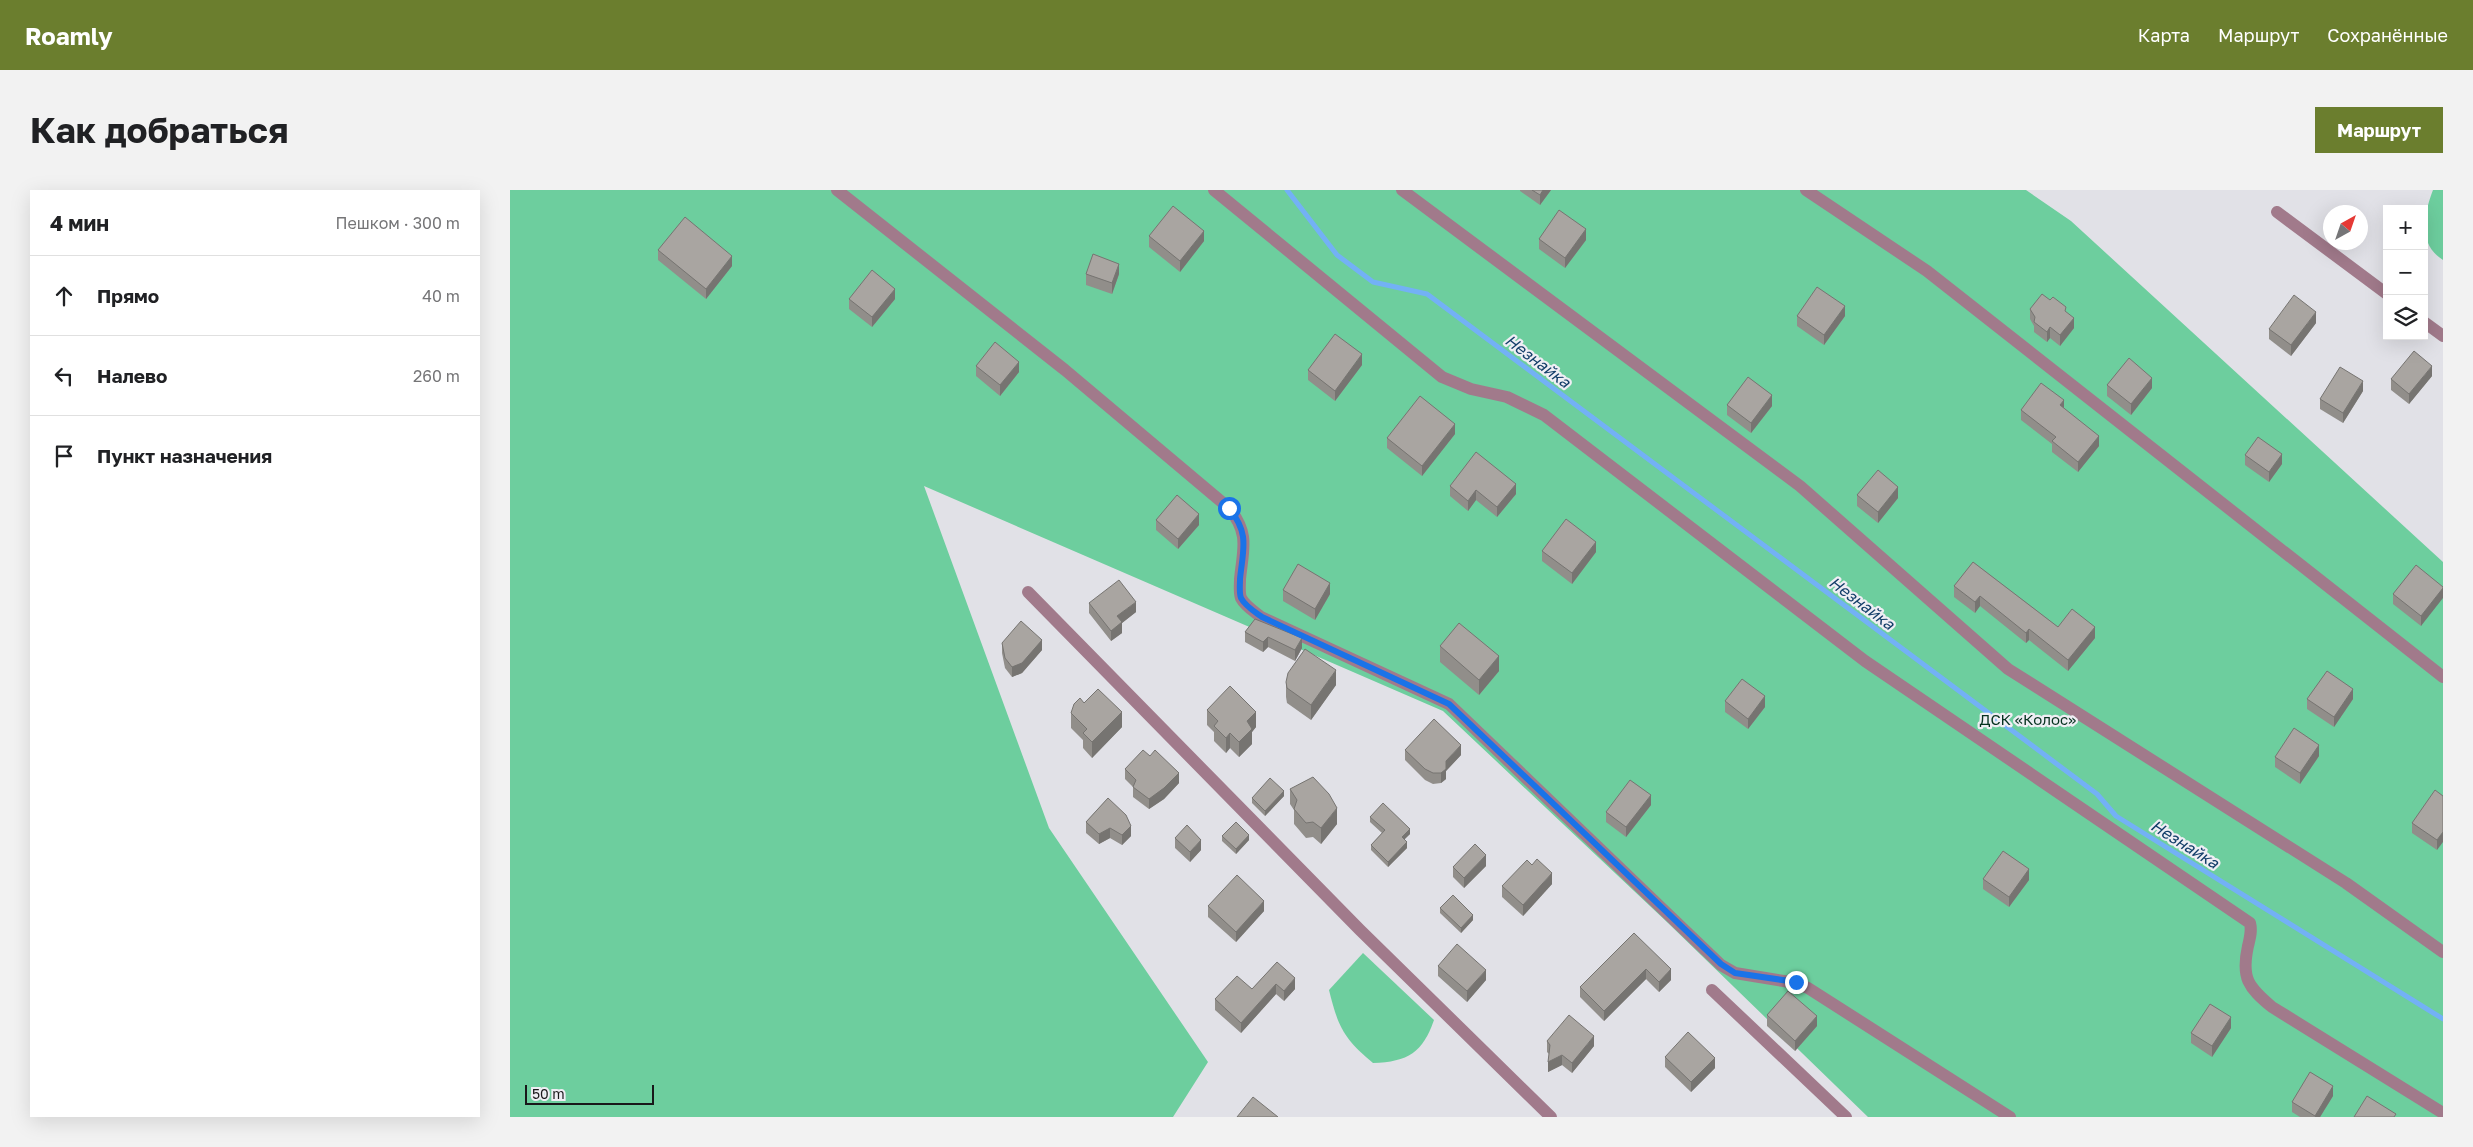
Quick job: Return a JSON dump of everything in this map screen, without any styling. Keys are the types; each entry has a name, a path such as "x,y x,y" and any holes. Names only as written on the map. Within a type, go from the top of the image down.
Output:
{"street":[{"path":"837,190 1066,370 1229,508 1238,519 1244,533 1240,588 1241,598 1249,608 1262,617 1449,704 1729,970 1796,982 1808,988 2010,1117"},
{"path":"1214,190 1442,377 1471,389 1507,397 1544,415 1866,661 2250,923 2252,930 2245,961 2247,976 2253,992 2272,1007 2443,1113"},
{"path":"1402,190 1800,486 2008,669 2346,883 2443,952"},
{"path":"1806,190 1927,272 2443,676"},
{"path":"2277,212 2383,291"},
{"path":"2428,325 2443,336"},
{"path":"1028,592 1360,930 1551,1117"},
{"path":"1712,990 1846,1117"}],"green space":[{"name":"ДСК «Колос»","path":"510,190 2026,190 2071,221 2443,562 2443,1117 1868,1117 1668,923 1443,711 924,486 1049,828 1208,1062 1173,1117 510,1117"},
{"path":"2433,190 2443,190 2443,260 2428,243 2428,206"},
{"path":"1363,953 1434,1020 1425,1040 1405,1057 1373,1063 1355,1047 1339,1023 1329,990"}],"building":[{"path":"1532,190 1543,190 1540,195"},
{"path":"1173,206 1204,231 1180,261 1149,236"},
{"path":"1559,210 1586,229 1565,258 1539,239"},
{"path":"685,217 732,256 706,289 658,250"},
{"path":"1093,254 1119,264 1112,283 1086,274"},
{"path":"872,270 895,289 872,317 849,299"},
{"path":"1817,287 1845,306 1824,335 1797,316"},
{"path":"2042,294 2050,300 2053,297 2066,307 2065,311 2074,318 2060,335 2050,327 2047,332 2034,322 2035,317 2030,309"},
{"path":"2294,295 2316,312 2291,345 2269,329"},
{"path":"1335,334 1362,354 1335,391 1308,370"},
{"path":"995,342 1019,362 1000,385 976,366"},
{"path":"2414,351 2432,366 2409,394 2391,379"},
{"path":"2129,358 2152,378 2131,404 2107,385"},
{"path":"2340,367 2363,381 2343,413 2320,399"},
{"path":"1748,377 1772,395 1751,423 1727,405"},
{"path":"2041,383 2064,400 2060,405 2099,436 2078,462 2052,441 2056,437 2021,410"},
{"path":"1420,396 1455,424 1422,466 1387,438"},
{"path":"2258,437 2282,454 2269,472 2245,455"},
{"path":"1476,452 1516,484 1497,507 1476,490 1468,501 1450,486"},
{"path":"1878,470 1898,487 1878,512 1857,495"},
{"path":"1177,495 1199,514 1178,539 1156,520"},
{"path":"1566,519 1596,542 1572,573 1542,551"},
{"path":"1973,562 2058,627 2072,609 2095,627 2068,660 2029,629 2026,633 1980,596 1975,602 1954,586"},
{"path":"1298,564 1330,583 1315,609 1283,590"},
{"path":"2416,565 2443,587 2421,616 2393,594"},
{"path":"1119,580 1136,602 1117,616 1122,622 1111,631 1089,603"},
{"path":"1255,619 1302,638 1295,650 1268,637 1263,642 1245,632"},
{"path":"1021,621 1042,640 1022,663 1012,667 1005,658 1002,643"},
{"path":"1459,623 1499,656 1479,680 1440,646"},
{"path":"1305,649 1336,670 1311,705 1287,688 1286,682 1288,673"},
{"path":"2327,671 2353,689 2334,717 2307,699"},
{"path":"1742,679 1765,696 1748,719 1725,701"},
{"path":"1230,686 1256,712 1247,721 1252,729 1239,742 1230,733 1226,738 1214,726 1218,721 1207,710"},
{"path":"1098,689 1122,712 1092,742 1083,733 1087,729 1071,713 1074,704 1080,698 1084,703"},
{"path":"1434,719 1461,745 1446,761 1446,769 1441,773 1433,773 1425,769 1405,750"},
{"path":"2294,728 2319,745 2300,773 2275,757"},
{"path":"1143,750 1150,756 1155,750 1179,773 1164,788 1149,799 1133,787 1136,780 1125,769"},
{"path":"1313,777 1329,794 1337,808 1321,828 1313,822 1306,823 1294,809 1297,800 1290,789"},
{"path":"1270,778 1284,791 1265,811 1252,798"},
{"path":"1630,780 1651,795 1626,827 1606,812"},
{"path":"2435,790 2443,796 2443,832 2437,840 2412,823"},
{"path":"1108,798 1126,815 1131,826 1122,835 1110,828 1099,834 1086,822"},
{"path":"1383,803 1410,829 1402,837 1407,842 1388,862 1371,845 1385,830 1370,817"},
{"path":"1236,822 1249,835 1236,849 1222,836"},
{"path":"1187,825 1201,840 1190,852 1175,838"},
{"path":"1475,844 1486,855 1464,878 1453,867"},
{"path":"2003,851 2029,869 2009,897 1983,879"},
{"path":"1537,859 1552,873 1523,905 1502,886 1527,860 1532,865"},
{"path":"1237,875 1264,901 1236,932 1208,906"},
{"path":"1453,895 1473,915 1461,928 1440,908"},
{"path":"1634,933 1671,969 1659,982 1646,969 1604,1011 1580,987"},
{"path":"1457,944 1486,970 1467,991 1438,966"},
{"path":"1277,962 1295,978 1284,991 1276,984 1241,1023 1215,999 1237,976 1252,989"},
{"path":"1788,991 1817,1016 1795,1041 1767,1015"},
{"path":"2210,1004 2231,1017 2212,1046 2191,1033"},
{"path":"1569,1015 1594,1036 1572,1063 1562,1055 1548,1062 1550,1045 1547,1041"},
{"path":"1688,1032 1715,1058 1691,1082 1665,1057"},
{"path":"2310,1072 2333,1086 2315,1116 2292,1102"},
{"path":"2367,1096 2396,1114 2394,1117 2354,1117"},
{"path":"1253,1097 1278,1117 1237,1117"}],"waterway":[{"name":"Незнайка","path":"1287,190 1337,255 1373,282 1427,294 2097,794 2116,816 2443,1019"}],"route":[{"path":"1229,508 1238,519 1244,533 1240,588 1241,598 1249,608 1262,617 1449,704 1721,964 1735,973 1796,982"}]}
